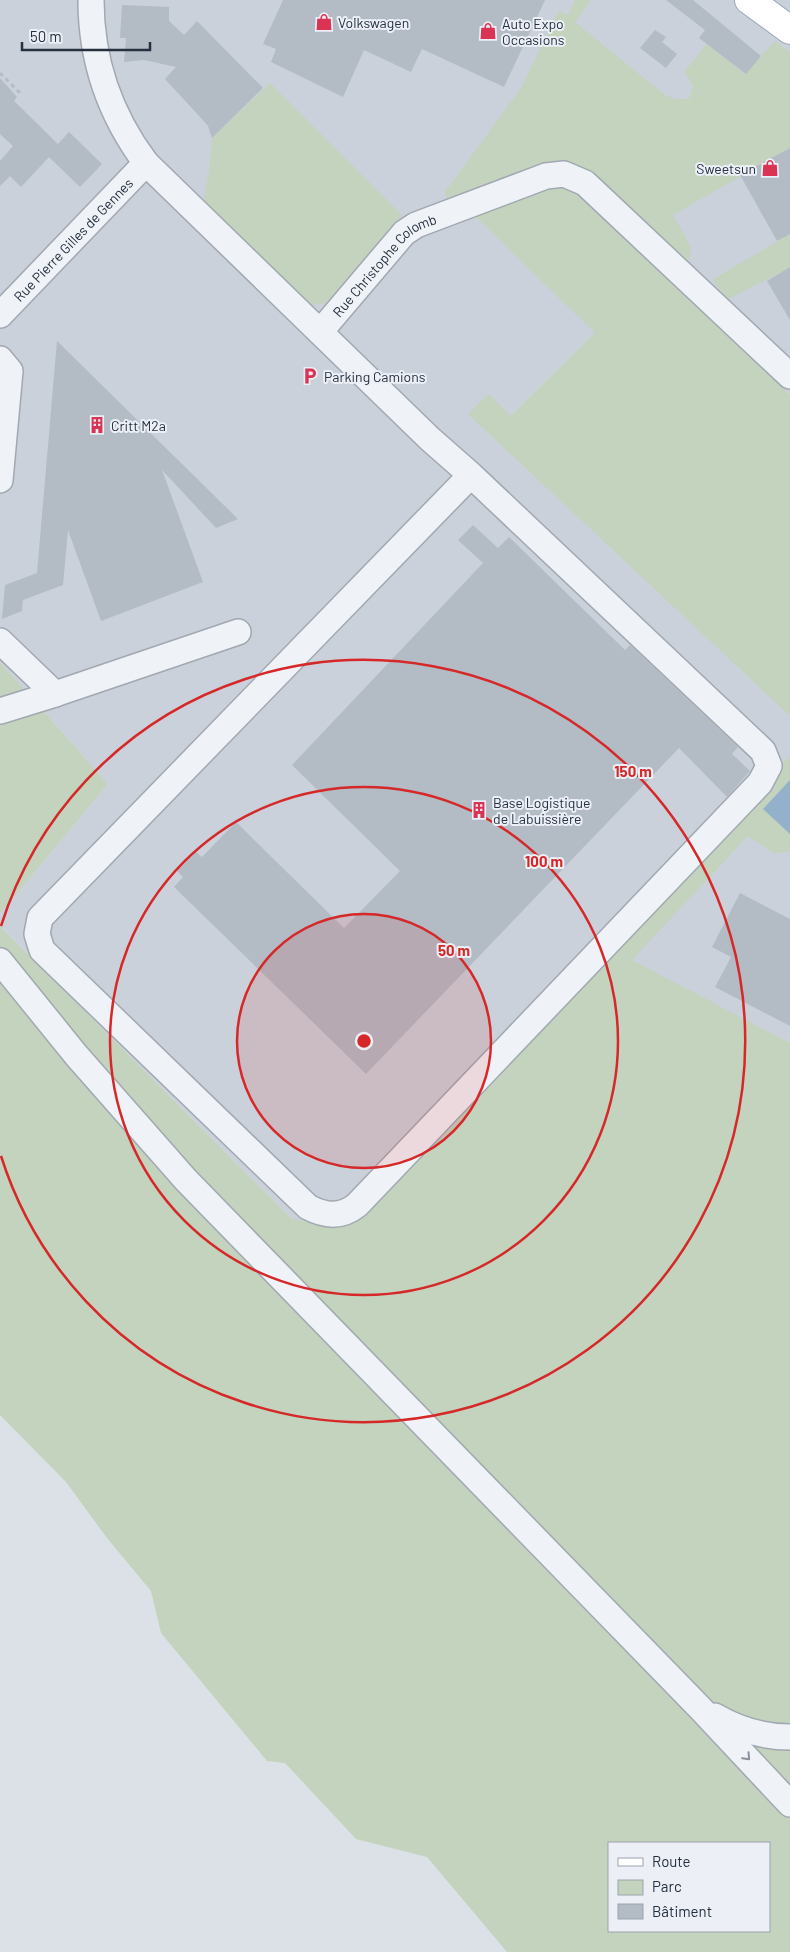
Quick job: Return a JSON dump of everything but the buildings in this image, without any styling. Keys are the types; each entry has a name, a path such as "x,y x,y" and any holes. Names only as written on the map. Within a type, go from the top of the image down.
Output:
{"main road":[{"path":"749,0 790,30"},
{"path":"774,0 790,12"}],"street":[{"path":"91,0 94,50 101,78 120,124 146,163 430,439 471,475 764,751 769,766 760,783 357,1205 339,1214 327,1215 308,1207 42,950 37,934 40,918 471,475"},
{"name":"Rue Pierre Gilles de Gennes","path":"0,315 146,163"},
{"name":"Rue Christophe Colomb","path":"320,332 404,233 416,225 517,185 546,176 564,174 585,183 790,376"},
{"path":"0,359 10,371 0,480"},
{"path":"0,711 238,632"},
{"path":"0,641 55,694"},
{"path":"0,961 76,1055 186,1180 702,1709 790,1804"},
{"path":"702,1709 737,1729 772,1737 790,1737"}],"path":[{"path":"0,73 20,93"}],"shaded area":[{"path":"0,0 790,0 790,1043 631,961 324,1251 0,926 0,914 108,784 0,662"}],"green space":[{"path":"575,0 591,0 575,22 665,95 675,99 689,99 693,85 685,71 707,44 745,74 775,41 790,52 790,148 673,215 690,245 691,256 687,260 684,260 578,170 447,201 445,192 521,88 559,11 568,15"},
{"path":"270,83 402,215 331,301 323,304 301,301 202,206 209,172 212,138"},
{"path":"563,185 581,193 790,395 790,716 468,414 489,394 511,416 595,333 472,213 540,188"},
{"path":"790,234 790,267 729,299 712,280"},
{"path":"0,662 108,784 0,914"},
{"path":"790,756 790,852 773,853 748,836 632,960 790,1043 790,1952 507,1952 427,1857 356,1839 285,1763 267,1761 161,1633 151,1591 107,1538 66,1482 0,1415 0,926 292,1219 318,1223 339,1222"}],"water":[{"path":"790,780 790,834 763,809"}],"place":[{"name":"Volkswagen","path":"324,22"},
{"name":"Auto Expo Occasions","path":"488,31"},
{"name":"Sweetsun","path":"770,168"},
{"name":"Parking Camions","path":"310,376"},
{"name":"Critt M2a","path":"97,425"},
{"name":"Base Logistique de Labuissière","path":"479,810"}]}
